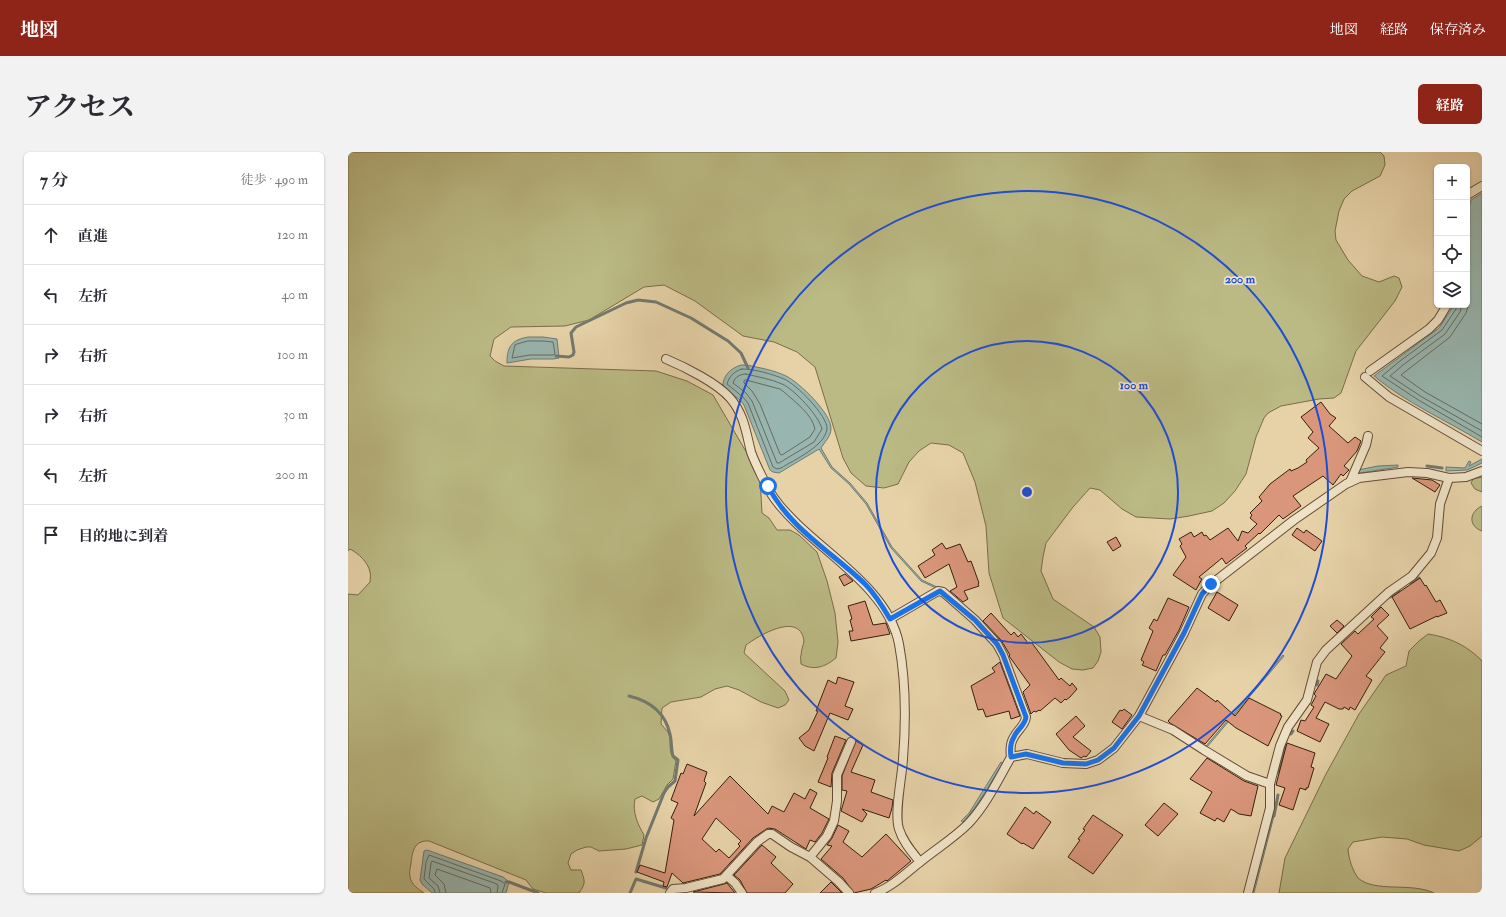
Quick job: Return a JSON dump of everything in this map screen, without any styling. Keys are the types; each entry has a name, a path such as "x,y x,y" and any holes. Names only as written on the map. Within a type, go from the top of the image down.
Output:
{"street":[{"path":"1470,193 1482,186"},
{"path":"1445,308 1438,320 1429,329 1368,374 1389,396 1439,427 1482,451"},
{"path":"666,360 714,384 731,399 738,408 743,419 752,454 773,497 798,525 866,585 883,606 890,619 899,644 906,710 898,809 898,828 910,850 920,862"},
{"path":"1350,482 1366,445 1368,436"},
{"path":"1011,757 1026,754 1071,764 1086,764 1093,762 1114,748 1139,716 1184,633 1202,594 1209,586 1294,520 1350,482 1359,478 1375,475 1408,472 1427,473 1449,478 1466,477 1482,471"},
{"path":"1248,893 1270,808 1270,784 1284,735 1307,700 1314,672 1326,650 1389,592 1412,576 1431,553 1437,538 1440,504 1449,478"},
{"path":"875,893 881,891 896,881 968,825 986,800 1011,757 1010,749 1014,737 1023,725 1026,717 1003,655 997,644 986,630 940,591 890,619"},
{"path":"1139,716 1173,730 1202,750 1247,776 1270,784"},
{"path":"810,857 827,836 834,821 837,801 837,775 851,742"},
{"path":"670,893 673,889 706,884 723,879 758,842 768,834 776,837 810,857 839,882 849,893"},
{"path":"727,876 735,883 742,893"}],"shaded area":[{"path":"348,152 1380,152 1384,156 1385,165 1380,176 1352,191 1344,199 1339,211 1335,231 1336,240 1348,260 1362,276 1379,282 1394,276 1399,278 1402,287 1395,301 1356,351 1341,393 1334,398 1319,399 1281,406 1268,413 1264,418 1256,437 1246,474 1235,491 1224,503 1212,511 1189,516 1170,519 1136,517 1122,509 1100,490 1090,488 1073,507 1046,543 1041,571 1053,599 1094,627 1100,637 1101,652 1098,661 1093,668 1083,670 1072,669 1059,662 1003,618 989,573 986,526 975,482 963,453 949,445 931,443 919,451 909,462 898,484 884,488 866,486 851,473 843,458 815,367 797,352 774,342 743,336 695,301 664,285 644,287 589,320 565,326 511,327 494,339 490,356 504,366 656,371 687,381 713,395 760,478 762,513 769,518 777,530 790,530 799,535 817,552 827,581 835,613 838,642 836,658 824,666 815,668 801,664 804,640 801,632 795,627 787,626 778,628 759,636 746,645 744,653 785,691 789,700 785,705 778,708 761,702 739,690 727,686 715,689 701,697 671,702 662,708 661,724 668,732 670,739 670,751 676,761 673,779 667,785 659,799 653,802 642,796 635,799 635,813 644,835 642,845 626,849 599,851 591,847 586,847 571,854 568,863 571,870 581,870 584,879 583,887 579,893 546,893 533,889 526,880 429,841 424,841 420,842 413,851 410,875 413,884 424,893 348,893 348,594 358,595 370,582 370,573 369,568 362,558 350,549 348,551"},
{"path":"1482,477 1482,492 1475,489 1471,483 1473,479"},
{"path":"1482,506 1482,531 1474,526 1472,519 1475,512"},
{"path":"1428,634 1443,637 1458,643 1471,651 1482,661 1482,836 1470,846 1459,851 1424,845 1407,839 1382,837 1353,842 1348,849 1350,861 1354,871 1358,878 1365,882 1374,885 1415,888 1434,893 1279,893 1285,858 1326,774 1359,714 1386,675 1406,666 1409,651"}],"water":[{"path":"1482,193 1482,442 1413,403 1374,376 1439,328 1452,308 1470,308 1471,200"},
{"path":"528,337 557,339 559,358 531,359 507,363 509,348 514,342"},
{"path":"741,365 767,369 792,379 821,407 830,423 831,429 830,434 821,448 832,467 850,483 867,503 892,547 922,580 937,587 936,588 921,581 891,548 866,504 849,484 831,468 819,449 779,473 770,470 744,405 723,387 724,379 728,373"},
{"path":"1482,459 1482,463 1467,470 1446,471 1446,467 1465,468 1469,461 1471,462 1469,466"},
{"path":"1398,465 1398,467 1360,473 1358,470 1378,466"},
{"path":"1283,655 1284,656 1207,747 1206,746"},
{"path":"1001,762 1003,763 979,801 963,822 961,821 969,813"},
{"path":"1275,812 1254,893 1252,893 1274,813"},
{"path":"427,850 503,877 509,882 506,893 432,893 422,884 420,880 424,851"}],"building":[{"path":"1321,402 1330,414 1336,418 1329,426 1348,443 1355,437 1361,441 1357,451 1344,466 1349,470 1343,476 1341,474 1333,485 1323,476 1293,496 1301,506 1283,519 1279,515 1260,534 1259,533 1245,546 1247,548 1226,564 1222,558 1199,577 1202,579 1196,590 1173,575 1186,557 1180,546 1182,544 1179,539 1191,532 1194,537 1202,532 1204,536 1206,535 1210,540 1228,528 1238,541 1242,531 1248,533 1257,524 1250,518 1252,515 1250,513 1262,501 1259,497 1270,484 1290,469 1291,471 1307,462 1306,460 1319,448 1308,438 1313,432 1301,417"},
{"path":"1412,478 1432,480 1440,485 1435,492"},
{"path":"1297,528 1304,533 1306,530 1322,541 1315,551 1292,535"},
{"path":"1116,537 1121,546 1113,551 1107,542"},
{"path":"942,543 946,549 960,544 968,562 971,561 979,583 979,586 964,591 968,599 963,602 950,591 957,587 949,564 925,578 918,566 935,555 932,550"},
{"path":"845,574 853,581 844,586 839,577"},
{"path":"1420,578 1436,602 1440,600 1447,613 1437,616 1410,629 1392,597"},
{"path":"1217,592 1238,605 1229,621 1208,608"},
{"path":"1168,598 1189,607 1179,630 1165,655 1163,655 1156,671 1142,665 1144,662 1141,660 1153,631 1149,628 1154,619 1157,621"},
{"path":"865,601 873,625 886,623 890,634 851,641 849,631 853,631 850,620 852,619 848,606"},
{"path":"1381,607 1389,615 1377,626 1388,638 1380,648 1385,652 1366,676 1372,680 1355,710 1350,707 1349,710 1344,707 1343,709 1339,709 1325,702 1316,718 1329,724 1320,742 1297,731 1301,720 1305,721 1314,707 1311,705 1316,696 1314,694 1326,674 1336,679 1352,656 1341,644 1355,631 1358,634 1374,619 1371,617"},
{"path":"991,613 1011,635 1014,632 1018,637 1021,634 1028,643 1032,643 1059,680 1061,678 1070,686 1072,683 1077,689 1070,697 1061,703 1055,698 1040,711 1034,711 1031,714 1023,692 1030,685 1009,656 1010,655 1001,640 983,621"},
{"path":"1337,620 1344,626 1337,633 1330,626"},
{"path":"1000,662 1020,716 1011,719 1009,711 986,717 983,709 978,710 971,686 995,672 992,668"},
{"path":"838,677 854,682 845,706 853,709 848,720 830,713 814,751 805,746 799,738 809,730 818,711 816,711 828,680 836,684"},
{"path":"1197,688 1216,702 1217,700 1235,716 1249,698 1281,714 1280,715 1282,716 1268,746 1236,728 1226,720 1205,744 1170,723 1168,721"},
{"path":"1124,709 1132,715 1122,729 1112,722 1120,710 1122,711"},
{"path":"1076,716 1085,726 1073,737 1091,751 1086,757 1084,756 1081,758 1069,750 1056,734"},
{"path":"835,736 846,740 832,773 831,787 818,782"},
{"path":"856,741 863,745 851,772 875,780 871,792 893,800 889,818 862,809 867,814 862,822 841,811 847,791 842,790 842,776"},
{"path":"1287,743 1315,753 1311,767 1314,768 1308,788 1306,788 1306,790 1300,788 1293,810 1279,805 1285,788 1276,785"},
{"path":"1207,758 1244,781 1258,786 1251,816 1239,814 1231,809 1224,822 1217,818 1215,821 1200,813 1212,792 1190,779"},
{"path":"687,764 707,772 704,781 706,783 694,816 730,776 768,814 772,806 784,812 794,793 805,799 810,789 817,793 810,808 829,819 822,833 815,842 810,840 806,849 775,829 768,828 753,838 720,874 683,883 672,873 667,887 663,886 664,882 637,872 640,865 665,873 674,820 671,818 678,803 671,800 681,773 683,774","holes":["716,818 741,841 738,844 740,846 729,858 719,849 716,852 702,839"]},
{"path":"1164,803 1178,814 1158,836 1145,825"},
{"path":"1025,807 1034,814 1036,811 1051,822 1033,849 1007,834"},
{"path":"1093,815 1123,835 1093,874 1068,857 1080,840 1078,839 1085,830 1083,829"},
{"path":"838,825 849,831 843,842 862,857 886,834 911,861 887,881 886,880 871,889 854,893 843,878 821,859 832,846 827,845"},
{"path":"762,845 776,857 771,863 793,884 785,893 747,893 740,880 734,875"},
{"path":"831,882 842,893 820,893"},
{"path":"727,883 735,893 693,892 724,884"}],"waterway":[{"path":"556,356 569,357 573,355 574,352 571,333 576,327 626,303 638,300 656,302 691,318 728,341 741,353 748,368"},
{"path":"1427,466 1442,468"},
{"path":"1411,583 1419,578"},
{"path":"1390,597 1399,591"},
{"path":"1317,685 1318,681"},
{"path":"629,696 650,704 664,719 670,734 673,756 678,760 675,781 664,793 646,838 636,872"},
{"path":"1278,772 1286,745"},
{"path":"1274,816 1278,795"},
{"path":"630,893 636,879 666,888"},
{"path":"506,882 538,893"}],"route":[{"path":"768,486 773,497 798,525 866,585 883,606 890,619 940,591 986,630 997,644 1003,655 1026,717 1026,721 1014,737 1010,749 1011,757 1026,754 1063,763 1086,764 1098,760 1114,748 1139,716 1184,633 1202,594 1211,584"}]}
